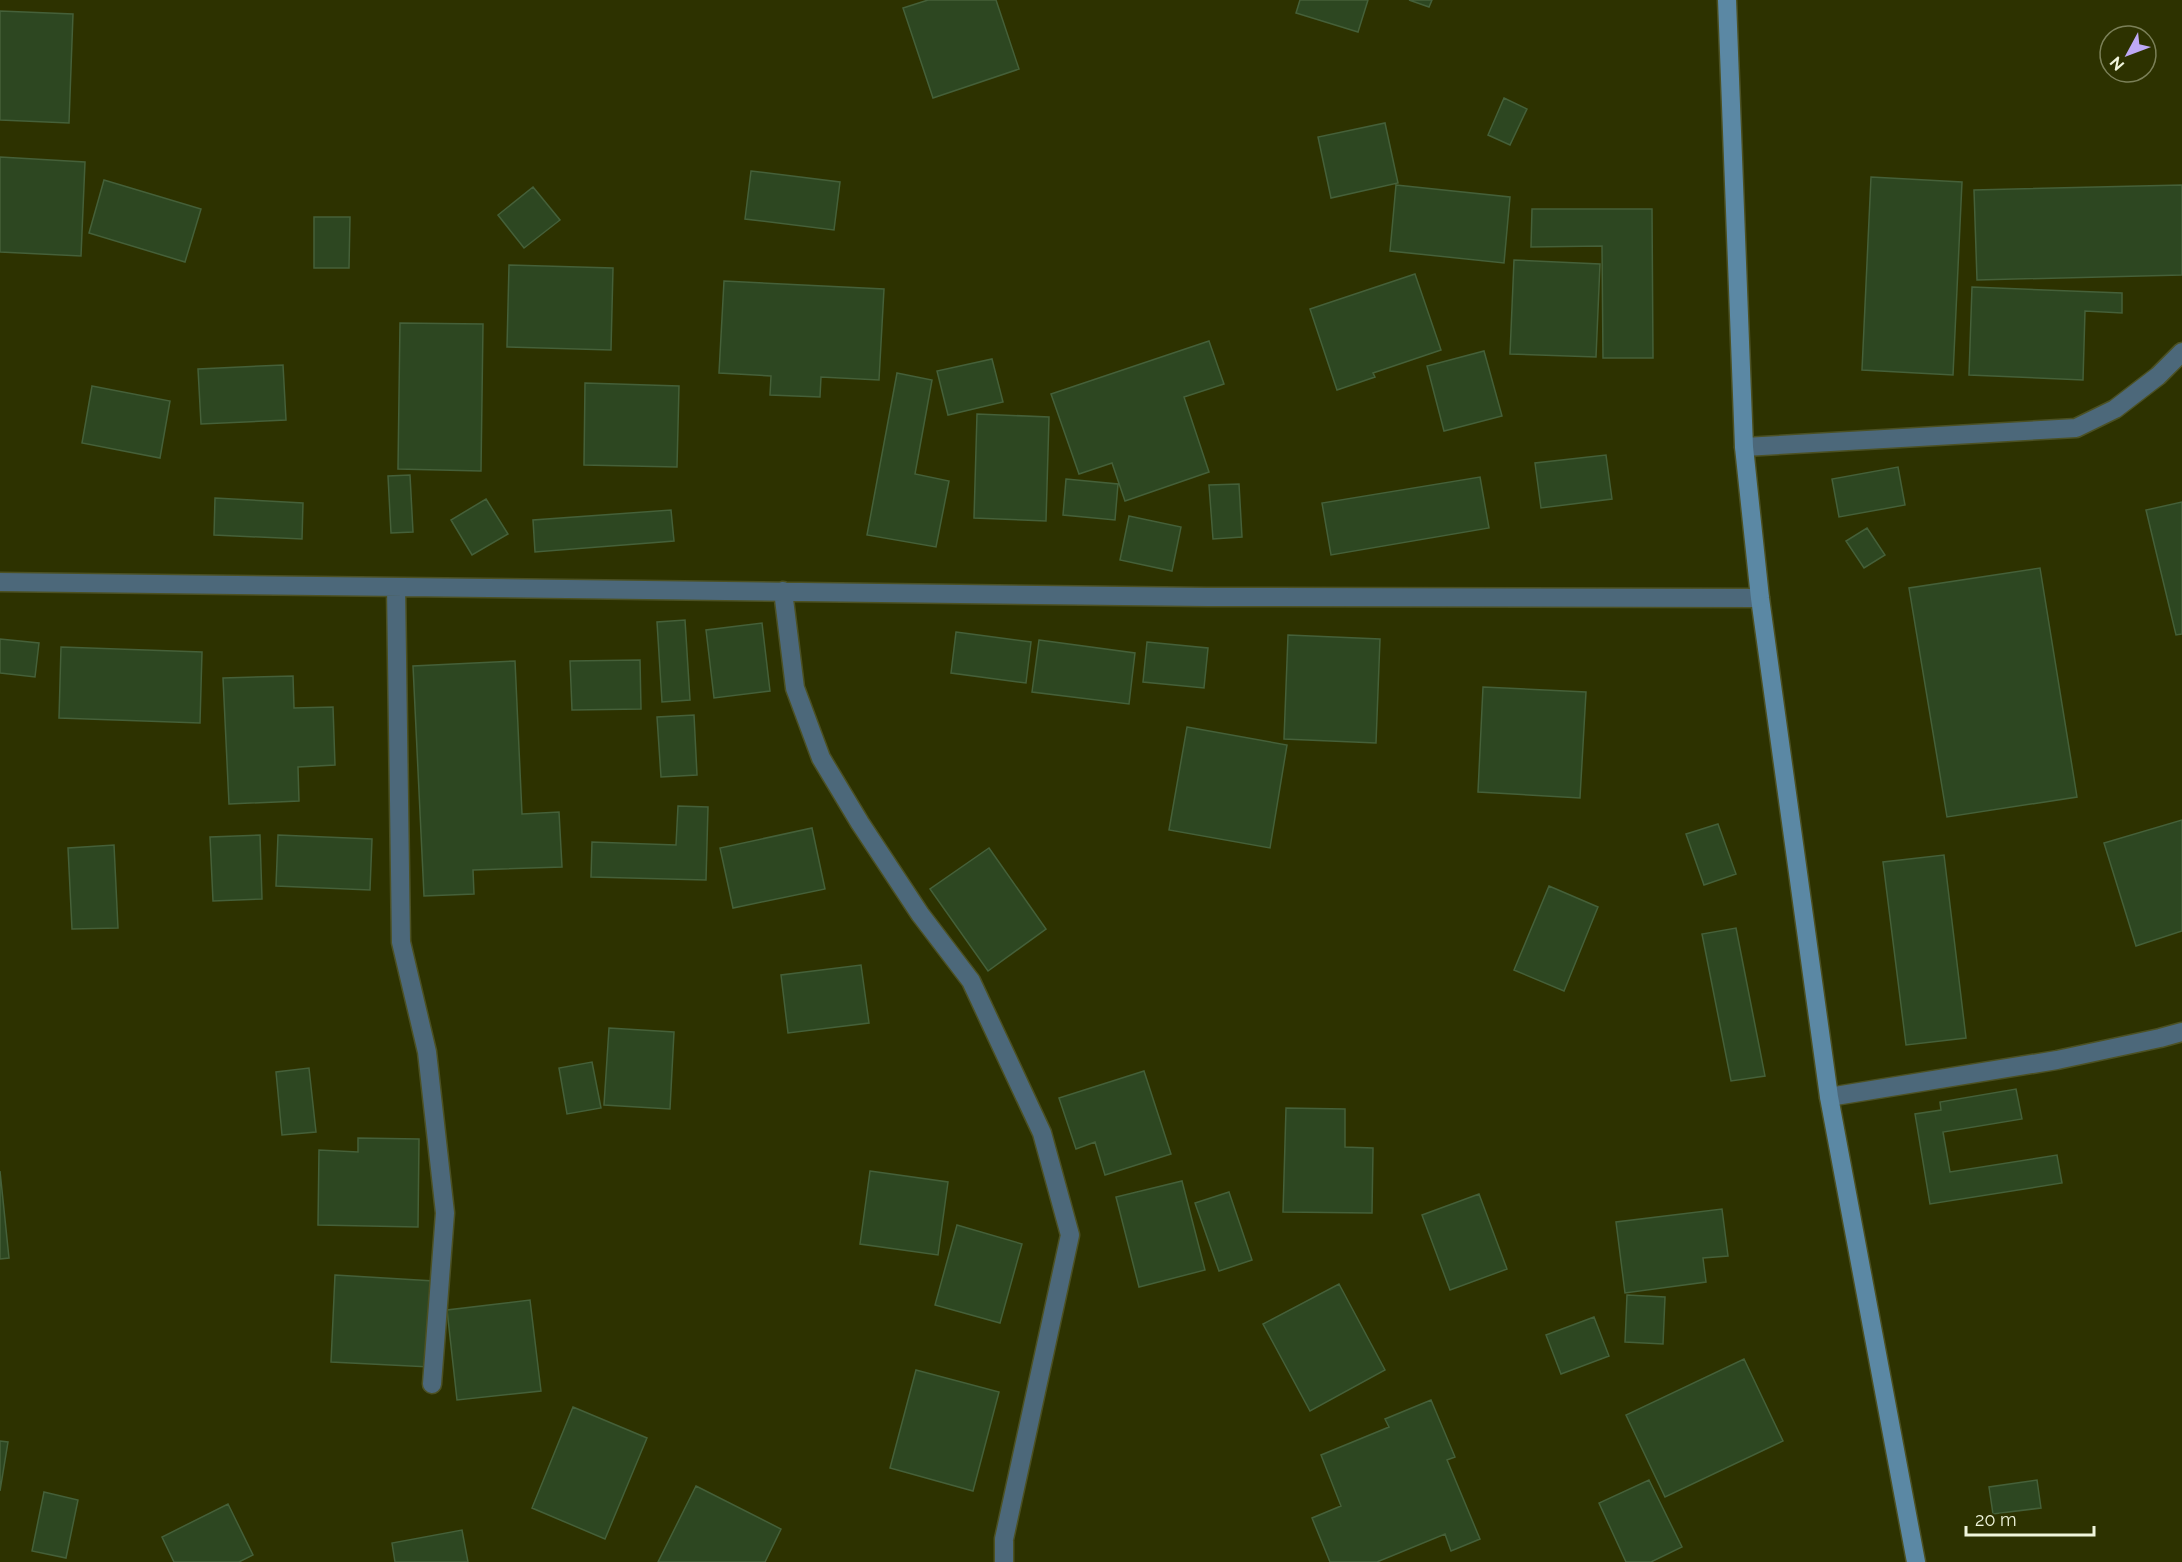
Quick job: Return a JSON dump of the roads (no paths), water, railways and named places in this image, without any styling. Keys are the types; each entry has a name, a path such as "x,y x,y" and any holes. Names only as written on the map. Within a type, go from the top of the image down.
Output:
{"main road":[{"path":"1727,0 1744,447 1760,598 1829,1097 1916,1562"}],"street":[{"path":"1744,447 2076,428 2115,409 2158,376 2182,352"},
{"path":"0,582 1207,597 1760,598"},
{"path":"396,587 400,942 427,1052 445,1214 432,1384"},
{"path":"783,591 795,688 821,758 860,823 920,914 971,981 1042,1133 1070,1235 1006,1528 1004,1562"},
{"path":"1829,1097 2057,1060 2182,1032"}]}
